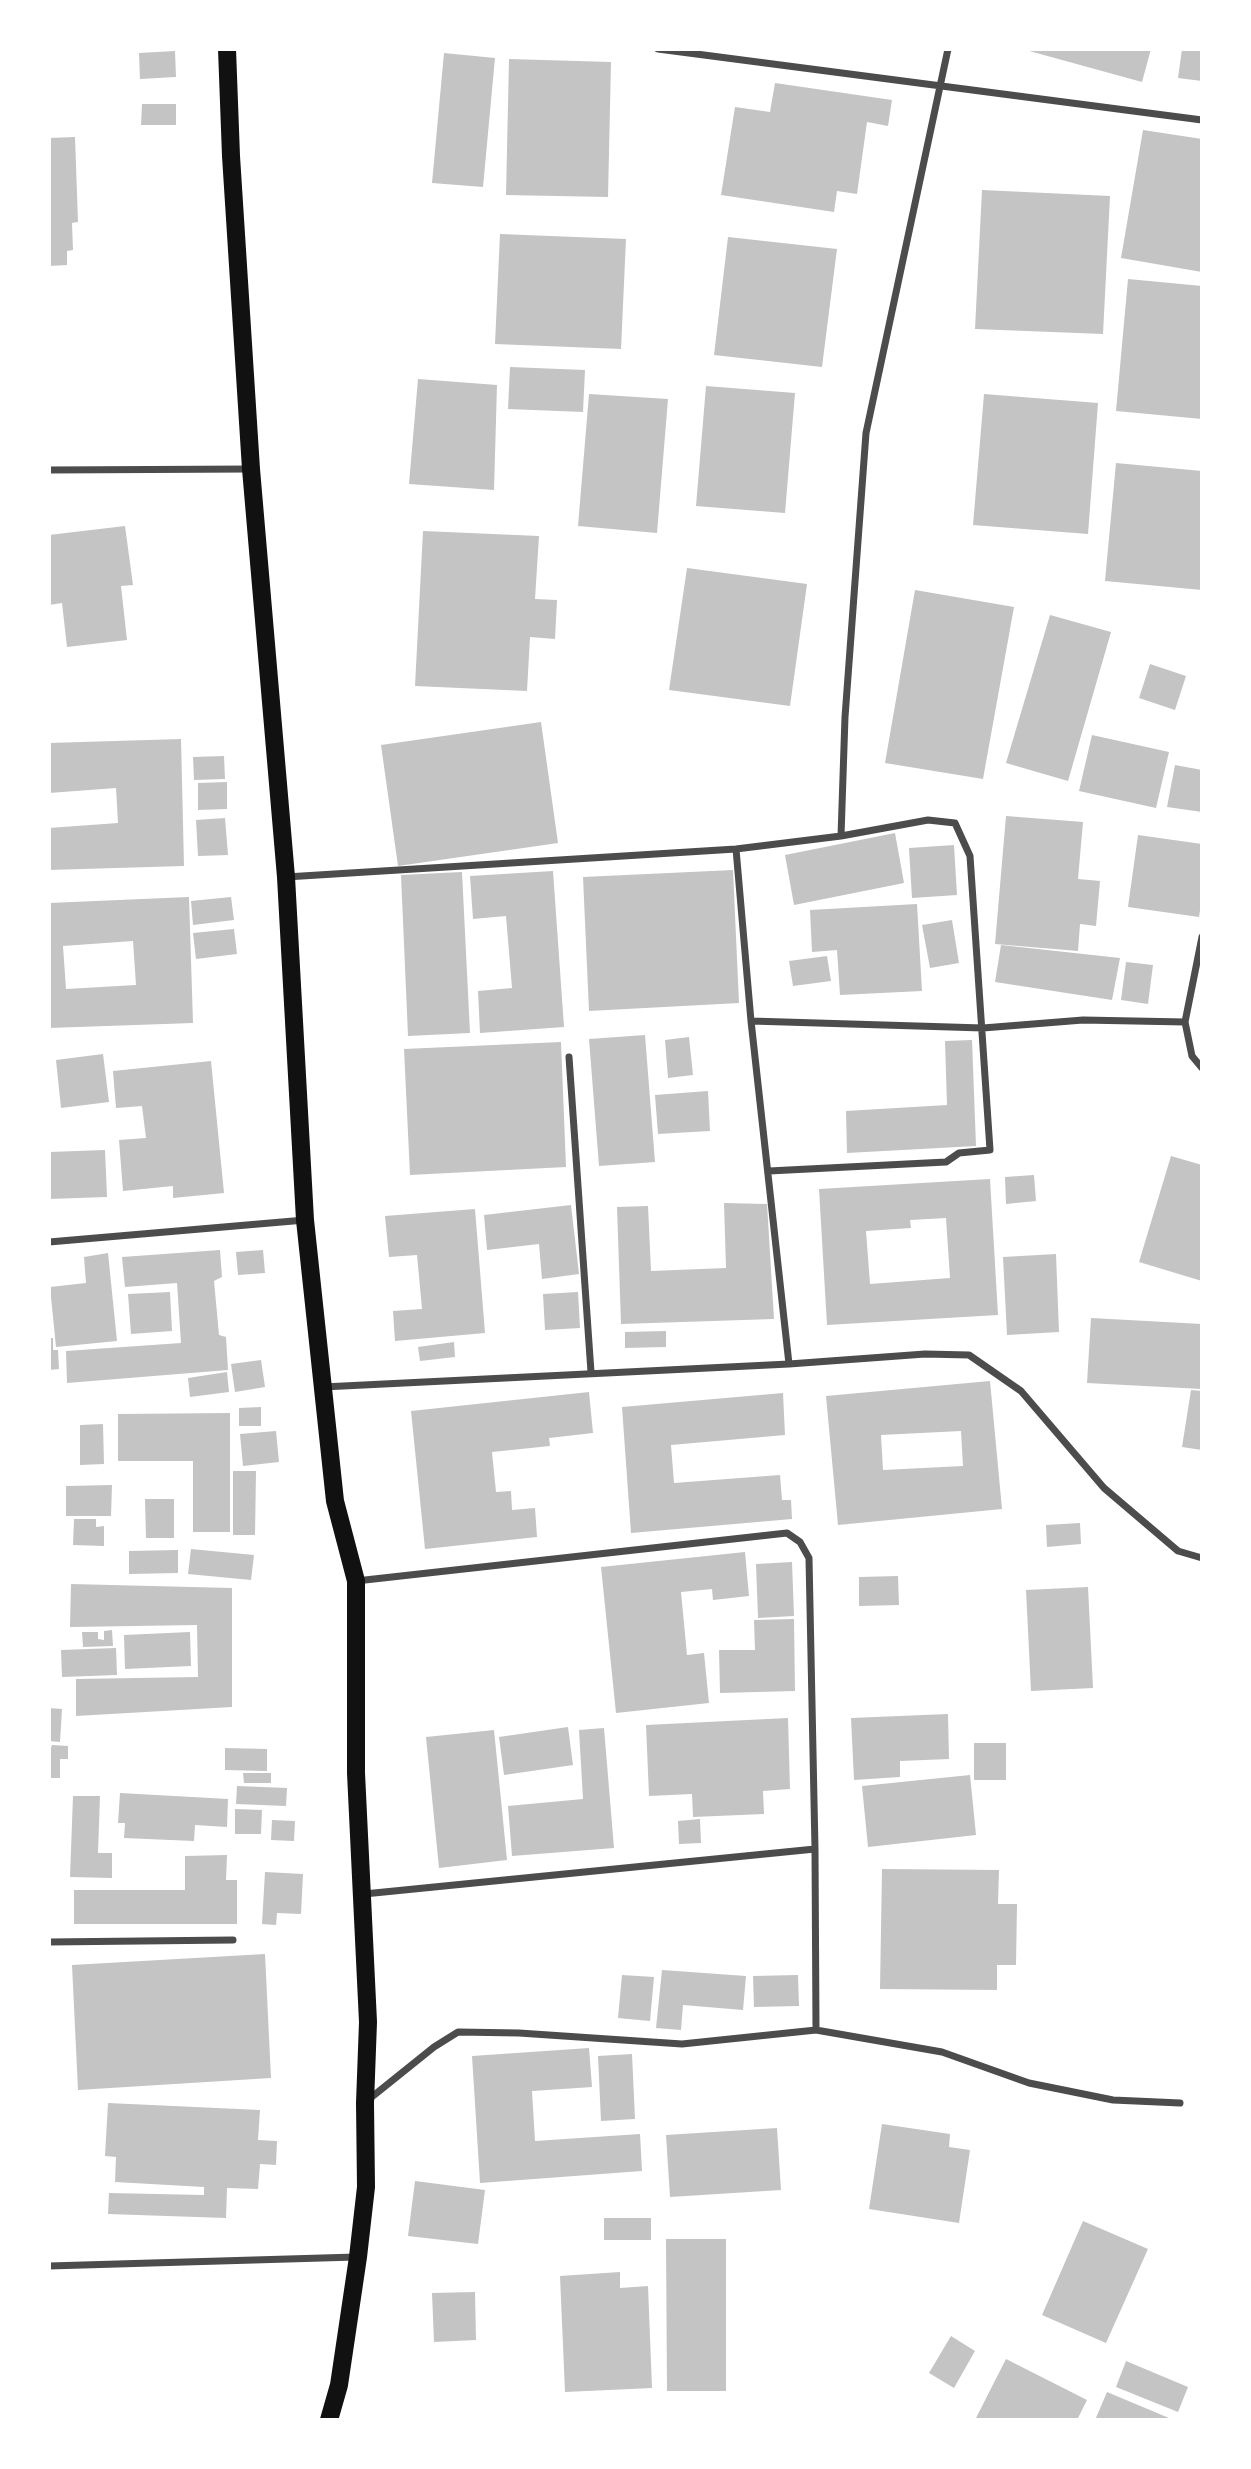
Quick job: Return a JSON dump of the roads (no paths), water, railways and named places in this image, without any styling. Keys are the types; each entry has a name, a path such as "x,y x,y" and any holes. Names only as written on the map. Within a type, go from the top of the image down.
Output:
{"main road":[{"path":"227,49 231,156 251,469 286,877 305,1220 335,1501 356,1581 356,1773 368,2022 366,2187 339,2385 329,2420"}],"street":[{"path":"658,49 1202,120"},
{"path":"841,836 845,717 866,433 948,49"},
{"path":"49,470 251,469"},
{"path":"286,877 736,849 841,836 928,820 955,823 970,856 990,1150 959,1153 946,1162 769,1171"},
{"path":"736,849 751,1021 789,1364"},
{"path":"1202,937 1185,1023 1192,1056 1202,1068"},
{"path":"751,1021 983,1028 1083,1020 1185,1023"},
{"path":"569,1057 591,1372"},
{"path":"49,1242 305,1220"},
{"path":"322,1387 789,1364 925,1354 969,1355 1021,1391 1104,1488 1178,1551 1202,1558"},
{"path":"356,1581 787,1533 800,1542 809,1558 816,1849 816,2030"},
{"path":"363,1894 816,1849"},
{"path":"49,1942 233,1940"},
{"path":"365,2103 458,2032 519,2033 682,2044 816,2030 942,2052 1029,2083 1113,2099 1180,2103"},
{"path":"49,2266 358,2256"}]}
